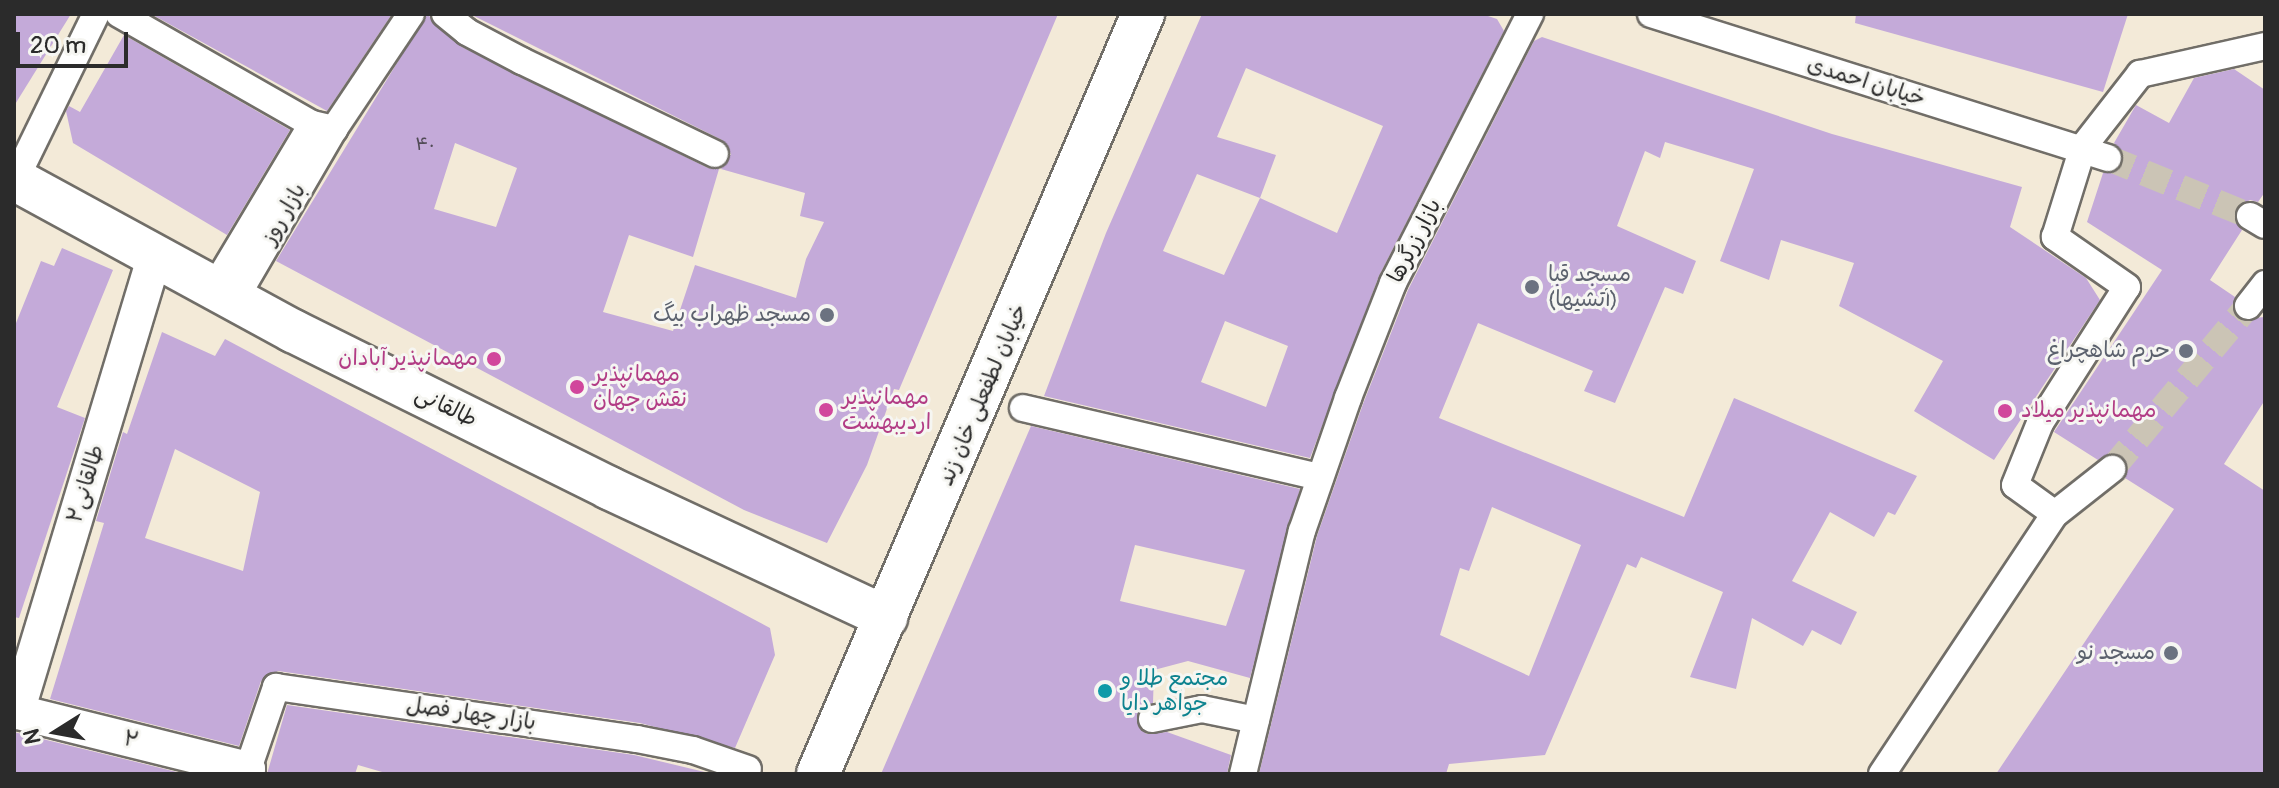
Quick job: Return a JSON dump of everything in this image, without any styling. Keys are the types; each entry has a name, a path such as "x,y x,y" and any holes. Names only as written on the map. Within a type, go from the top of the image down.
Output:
{"street":[{"path":"14,179 96,14"},
{"path":"119,14 323,126"},
{"name":"بازار روز","path":"224,293 323,126 411,14"},
{"path":"445,14 467,32 522,61 715,154"},
{"name":"خیابان لطفعلی خان زند","path":"818,774 1143,14"},
{"name":"بازار زرگرها","path":"1243,774 1320,477 1393,283 1530,14"},
{"name":"خیابان احمدی","path":"1651,14 2083,147 2108,158"},
{"path":"2055,514 2015,485 2040,423 2127,287 2055,237 2083,147 2140,74 2265,46"},
{"name":"طالقانی","path":"14,179 224,293 609,488 886,617"},
{"name":"طالقانی۲","path":"16,711 155,256"},
{"path":"2248,306 2265,284"},
{"path":"1023,408 1320,477"},
{"path":"1882,774 2055,514 2112,469"},
{"name":"بازار چهار فصل","path":"247,771 276,687 637,739 693,750 748,769"},
{"path":"1152,719 1202,709 1256,720"},
{"name":"۲","path":"16,711 247,771"}],"building":[{"path":"14,14 71,14 14,106"},
{"path":"151,14 392,14 327,111"},
{"path":"427,14 460,46 708,168 719,169 693,257 629,235 603,312 673,331 695,265 796,298 806,259 824,222 800,216 805,193 721,169 731,154 722,140 470,14 1058,14 899,390 894,389 867,465 827,543 744,510 276,261","holes":["455,143 517,168 496,227 434,209"]},
{"path":"1202,14 1482,14 1497,19 1504,31 1379,276 1310,458 1044,396 1106,233","holes":["1246,68 1383,126 1337,233 1260,198 1276,155 1217,137","1197,174 1260,198 1224,275 1163,251","1225,321 1288,346 1266,407 1201,382"]},
{"path":"1856,14 2128,14 2103,92 1855,23"},
{"path":"124,35 290,130 227,235 73,143 66,111 69,106 80,112"},
{"path":"1542,37 1832,134 2022,187 2010,227 2086,278 2100,300 1994,460 1914,411 1943,361 1839,306 1854,263 1781,240 1769,280 1720,261 1754,169 1665,142 1660,158 1645,151 1617,226 1696,261 1683,294 1665,287 1615,403 1584,391 1593,371 1478,323 1439,418 1684,517 1734,398 1917,476 1895,515 1888,512 1874,537 1830,512 1792,581 1857,612 1841,645 1812,630 1803,646 1752,618 1736,689 1690,677 1723,592 1641,557 1636,568 1627,564 1545,755 1449,764 1446,774 1259,774 1317,536 1363,404 1408,290 1534,41","holes":["1492,507 1581,545 1529,676 1440,635 1460,568 1469,571"]},
{"name":"حرم شاهچراغ","path":"2234,69 2265,90 2265,192 2258,202 2250,200 2237,207 2234,216 2242,230 2210,280 2235,297 2233,311 2239,319 2265,317 2265,400 2224,464 2265,491 2265,774 1996,774 2174,509 2125,478 2128,466 2119,455 2098,460 2054,432 2162,270 2087,222 2103,173 2112,173 2123,164 2123,154 2114,143 2136,105 2169,123 2194,78"},
{"path":"62,248 113,270 57,407 85,418 19,618 14,617 14,328 41,261 54,266"},
{"path":"162,332 215,356 225,339 770,628 775,655 735,748 640,723 278,671 261,681 239,746 50,699 104,523 96,521 123,432 127,434","holes":["175,449 260,492 243,571 145,538"]},
{"path":"1031,426 1300,489 1250,678 1188,661 1154,670 1153,703 1137,715 1146,734 1167,732 1231,755 1227,774 881,774","holes":["1135,545 1245,570 1226,626 1120,601"]},
{"path":"287,705 634,755 713,774 389,774 358,765 355,774 267,774"},
{"path":"14,732 185,774 14,774"}],"tunnel":[{"path":"2108,158 2250,216"},
{"path":"2112,469 2248,306"}],"place":[{"name":"مسجد قبا (آتشیها)","path":"1532,287"},
{"name":"مسجد ظهراب بیگ","path":"827,315"},
{"name":"حرم شاهچراغ","path":"2186,351"},
{"name":"مهمانپذیر آبادان","path":"494,359"},
{"name":"مهمانپذیر نقش جهان","path":"577,387"},
{"name":"مهمانپذیر اردیبهشت","path":"826,410"},
{"name":"مهمانپذیر میلاد","path":"2005,411"},
{"name":"مسجد نو","path":"2171,653"},
{"name":"مجتمع طلا و جواهر دایا","path":"1105,691"}]}
